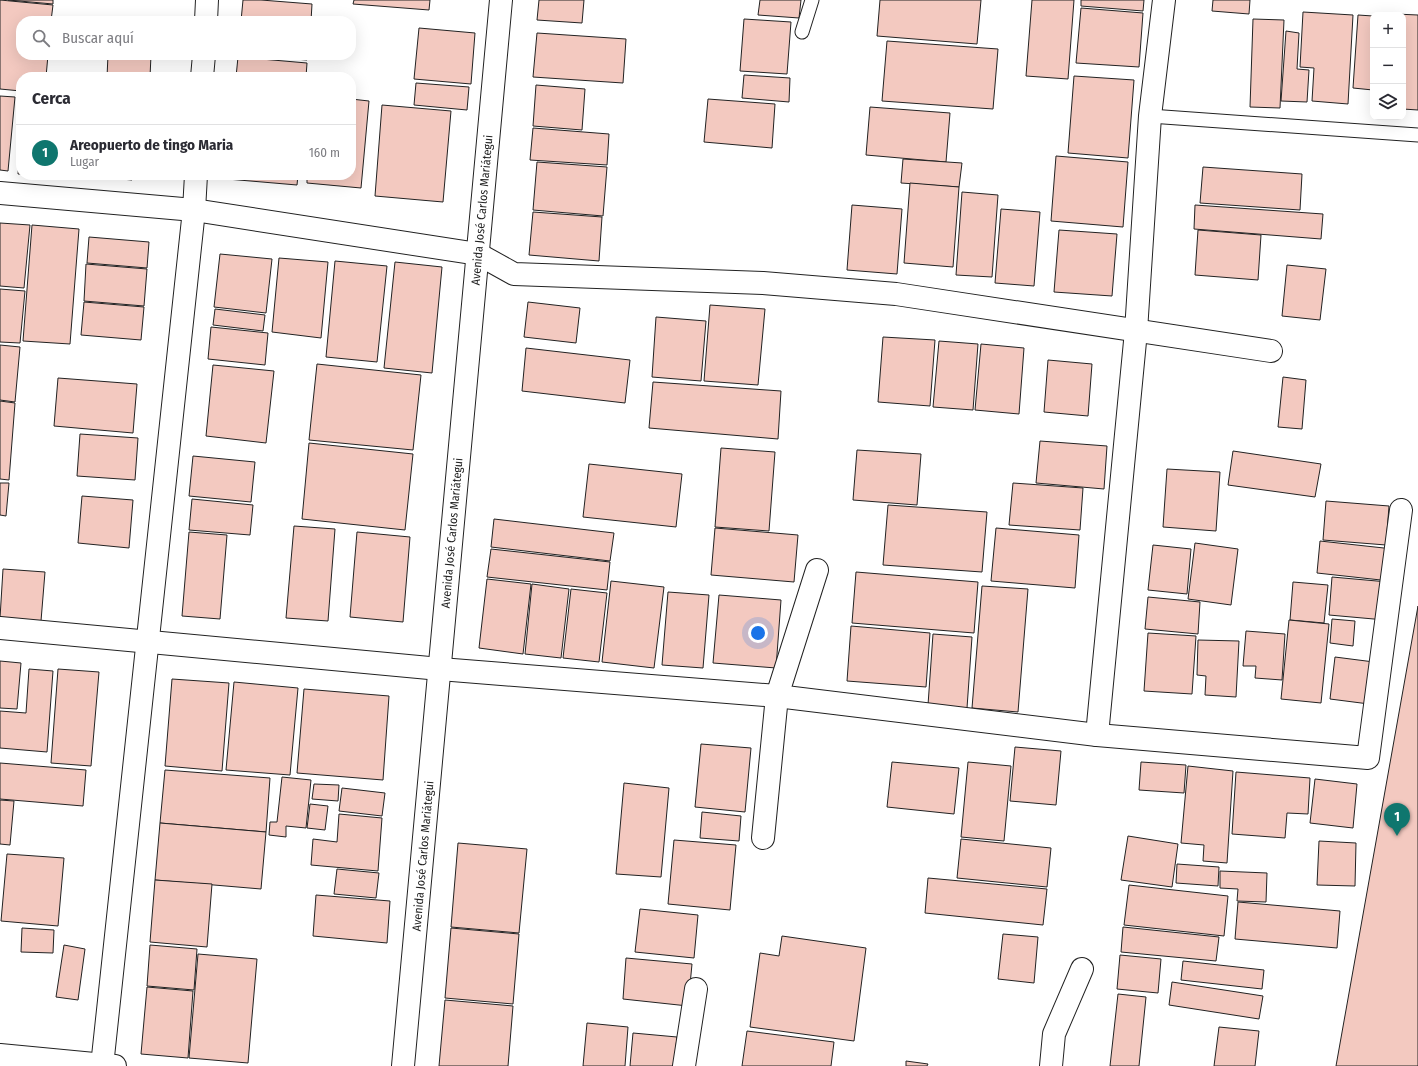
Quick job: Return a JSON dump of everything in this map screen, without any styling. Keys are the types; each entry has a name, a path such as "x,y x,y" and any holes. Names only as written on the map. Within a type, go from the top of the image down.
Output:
{"street":[{"path":"206,16 207,0"},
{"name":"Avenida José Carlos Mariátegui","path":"403,1066 502,0"},
{"path":"1097,735 1136,331 1150,116 1164,0"},
{"path":"202,72 204,60"},
{"path":"0,1055 106,1066 148,642 194,210 196,180"},
{"path":"0,193 194,210 478,254 514,274 763,283 896,294 1271,351"},
{"path":"0,628 440,669 776,696 1097,735 1368,758 1401,510"},
{"path":"763,838 776,696 817,570"},
{"path":"1051,1066 1054,1034 1082,969"},
{"path":"684,1066 696,989"}],"lane":[{"path":"802,32 812,0"},
{"path":"1150,116 1418,135"}],"building":[{"path":"0,0 53,5 52,16 16,16 16,60 48,60 46,72 16,72 16,91 0,89"},
{"path":"8,0 53,0 53,4"},
{"path":"243,0 312,4 311,16 241,16"},
{"path":"354,0 430,0 429,10 353,4"},
{"path":"539,0 584,0 582,23 537,20"},
{"path":"760,0 801,0 799,18 758,15"},
{"path":"880,0 981,0 977,44 877,36"},
{"path":"1032,0 1074,0 1068,79 1026,76"},
{"path":"1081,0 1144,0 1143,11 1081,6"},
{"path":"1213,0 1250,0 1249,14 1212,11"},
{"path":"1081,8 1143,13 1139,67 1076,63"},
{"path":"1303,12 1353,15 1348,104 1312,101 1314,68 1300,67"},
{"path":"1406,14 1418,15 1418,110 1406,109"},
{"path":"1358,15 1370,16 1370,90 1353,88"},
{"path":"744,19 791,22 787,74 740,71"},
{"path":"1253,19 1284,20 1280,108 1250,107"},
{"path":"419,28 475,33 471,84 414,79"},
{"path":"1286,31 1299,33 1297,69 1309,70 1307,102 1281,101"},
{"path":"537,33 626,39 623,83 533,77"},
{"path":"887,41 998,49 993,109 882,101"},
{"path":"108,60 151,60 150,72 107,72"},
{"path":"238,60 272,60 307,63 306,72 236,72"},
{"path":"744,75 790,78 789,102 742,98"},
{"path":"1074,76 1134,80 1128,158 1068,153"},
{"path":"416,83 469,87 467,110 414,105"},
{"path":"536,85 585,89 582,130 533,126"},
{"path":"0,96 15,97 8,171 0,170"},
{"path":"708,99 775,104 772,148 704,142"},
{"path":"356,100 369,101 361,188 307,183 307,180 356,180"},
{"path":"382,105 451,111 443,202 375,196"},
{"path":"870,107 950,113 946,162 866,155"},
{"path":"533,128 609,134 607,165 530,160"},
{"path":"1056,156 1128,162 1123,227 1051,221"},
{"path":"903,159 962,163 959,187 901,183"},
{"path":"537,162 607,167 603,216 533,210"},
{"path":"1203,167 1302,174 1300,210 1200,203"},
{"path":"239,180 298,180 297,185"},
{"path":"910,183 959,187 953,267 904,263"},
{"path":"962,192 998,195 992,277 956,275"},
{"path":"852,205 902,209 897,274 847,270"},
{"path":"1195,205 1323,214 1321,239 1194,229"},
{"path":"1001,209 1040,212 1034,286 995,283"},
{"path":"533,212 602,217 599,261 529,255"},
{"path":"0,223 30,225 24,288 0,286"},
{"path":"32,225 79,229 70,344 23,341"},
{"path":"1059,230 1117,234 1112,296 1054,292"},
{"path":"1198,230 1261,235 1258,280 1195,275"},
{"path":"89,237 149,242 147,268 87,263"},
{"path":"220,254 272,259 266,313 214,307"},
{"path":"279,258 328,262 321,338 272,332"},
{"path":"335,261 387,266 377,362 326,357"},
{"path":"395,262 442,267 432,373 384,368"},
{"path":"86,264 147,269 144,306 84,301"},
{"path":"1287,265 1326,269 1320,320 1282,316"},
{"path":"0,289 25,291 20,343 0,342"},
{"path":"84,302 144,307 141,340 81,335"},
{"path":"528,302 580,308 576,343 524,337"},
{"path":"710,305 765,309 758,385 704,381"},
{"path":"215,309 265,315 263,331 213,325"},
{"path":"656,317 706,321 701,381 652,377"},
{"path":"211,327 268,333 265,365 208,359"},
{"path":"883,337 935,340 930,406 878,402"},
{"path":"939,341 978,344 973,410 933,407"},
{"path":"981,344 1024,348 1019,414 975,410"},
{"path":"0,345 20,347 15,402 0,400"},
{"path":"526,348 630,360 625,403 522,391"},
{"path":"1048,360 1092,364 1088,416 1044,412"},
{"path":"317,364 421,375 413,450 309,440"},
{"path":"213,365 274,371 266,443 206,436"},
{"path":"1283,377 1306,380 1302,429 1278,427"},
{"path":"58,378 137,384 133,433 54,426"},
{"path":"653,382 781,391 778,439 649,428"},
{"path":"0,401 15,403 9,480 0,479"},
{"path":"80,434 138,438 135,480 77,476"},
{"path":"1040,441 1107,446 1104,489 1036,483"},
{"path":"309,443 413,454 405,530 302,519"},
{"path":"721,448 775,452 769,531 715,527"},
{"path":"857,450 921,454 917,505 853,500"},
{"path":"1233,451 1321,464 1315,497 1228,485"},
{"path":"193,456 255,462 251,502 189,496"},
{"path":"589,464 682,474 676,527 583,517"},
{"path":"1167,469 1220,472 1216,531 1163,527"},
{"path":"0,483 9,483 6,516 0,515"},
{"path":"1013,483 1083,488 1080,530 1009,525"},
{"path":"82,496 133,500 129,548 78,543"},
{"path":"192,499 253,505 250,535 189,530"},
{"path":"1326,501 1389,506 1386,545 1323,540"},
{"path":"888,505 987,512 982,572 883,565"},
{"path":"494,519 614,533 610,561 491,547"},
{"path":"294,526 335,529 328,621 286,618"},
{"path":"715,528 798,535 794,582 711,575"},
{"path":"996,528 1079,535 1075,588 991,581"},
{"path":"189,532 227,535 220,619 182,616"},
{"path":"357,532 410,537 403,622 350,617"},
{"path":"1320,541 1393,549 1390,581 1317,573"},
{"path":"1195,543 1238,549 1231,605 1188,599"},
{"path":"1153,545 1191,549 1187,594 1148,590"},
{"path":"491,549 610,562 607,590 487,577"},
{"path":"3,569 45,572 41,621 0,618"},
{"path":"856,572 978,582 974,633 852,623"},
{"path":"1332,577 1388,582 1385,620 1329,615"},
{"path":"487,579 531,584 523,654 479,648"},
{"path":"611,581 664,587 654,668 602,662"},
{"path":"1293,582 1328,585 1324,623 1290,620"},
{"path":"532,584 569,589 561,658 525,654"},
{"path":"982,586 1028,589 1018,712 972,708"},
{"path":"571,589 607,593 599,662 563,658"},
{"path":"668,592 709,595 703,668 662,665"},
{"path":"719,595 781,600 776,668 713,663"},
{"path":"1148,597 1200,602 1198,634 1145,629"},
{"path":"1418,606 1418,1066 1336,1066"},
{"path":"1332,619 1355,621 1353,646 1330,643"},
{"path":"1289,620 1329,624 1321,703 1281,699"},
{"path":"851,626 930,633 926,687 847,681"},
{"path":"1246,631 1285,634 1282,680 1255,678 1256,666 1243,666"},
{"path":"1148,633 1196,636 1192,694 1144,691"},
{"path":"933,634 972,637 967,708 928,705"},
{"path":"1198,640 1239,641 1236,697 1205,695 1206,676 1197,675"},
{"path":"1335,657 1374,662 1369,704 1330,699"},
{"path":"0,661 21,663 17,709 0,708"},
{"path":"29,669 53,671 47,752 0,748 0,711 26,713"},
{"path":"58,669 99,672 91,766 51,763"},
{"path":"172,679 229,683 222,771 165,766"},
{"path":"234,682 298,688 290,775 226,770"},
{"path":"304,689 389,696 383,780 297,773"},
{"path":"701,744 751,748 745,812 695,807"},
{"path":"1015,747 1061,751 1056,805 1010,801"},
{"path":"892,762 959,768 954,814 887,807"},
{"path":"968,762 1011,766 1004,841 961,837"},
{"path":"1141,762 1186,765 1184,793 1139,790"},
{"path":"0,763 86,770 83,806 0,799"},
{"path":"1188,766 1233,771 1227,863 1203,861 1204,845 1181,843"},
{"path":"165,770 270,778 266,832 160,823"},
{"path":"1236,772 1310,778 1308,814 1287,813 1285,838 1232,834"},
{"path":"282,777 311,780 306,828 286,826 286,837 269,835 270,822 277,822"},
{"path":"1315,779 1357,784 1353,828 1310,823"},
{"path":"624,783 669,788 661,877 616,874"},
{"path":"314,784 339,785 338,801 312,799"},
{"path":"342,788 385,793 382,816 339,811"},
{"path":"0,800 14,801 10,845 0,844"},
{"path":"310,804 328,806 325,830 307,828"},
{"path":"702,812 741,816 739,841 700,838"},
{"path":"339,814 382,818 378,871 311,865 313,839 337,842"},
{"path":"160,823 266,832 261,889 155,880"},
{"path":"1128,836 1178,844 1172,887 1121,880"},
{"path":"961,839 1051,848 1047,887 957,878"},
{"path":"674,840 736,845 730,910 668,904"},
{"path":"1319,841 1356,843 1355,886 1317,885"},
{"path":"458,843 527,849 519,933 451,927"},
{"path":"7,854 64,858 58,926 1,921"},
{"path":"1177,864 1219,867 1218,886 1176,883"},
{"path":"337,869 379,873 376,898 334,894"},
{"path":"1220,871 1267,873 1266,902 1237,901 1238,889 1220,888"},
{"path":"928,878 1047,889 1043,925 925,913"},
{"path":"155,880 212,884 207,947 150,942"},
{"path":"1129,885 1228,896 1224,936 1124,925"},
{"path":"316,895 390,901 387,943 313,936"},
{"path":"1238,902 1340,911 1337,948 1235,939"},
{"path":"640,909 698,915 694,958 635,952"},
{"path":"1123,927 1219,937 1216,961 1121,952"},
{"path":"22,928 54,930 53,953 21,952"},
{"path":"451,928 519,934 513,1004 445,998"},
{"path":"1003,934 1038,937 1034,983 998,979"},
{"path":"782,936 866,948 854,1041 750,1027 760,953 779,956"},
{"path":"64,945 85,949 78,1000 56,997"},
{"path":"150,945 197,949 194,990 147,986"},
{"path":"198,954 257,959 248,1063 189,1058"},
{"path":"1120,955 1161,959 1158,993 1117,989"},
{"path":"626,958 692,964 688,1006 623,999"},
{"path":"1183,961 1264,970 1262,989 1181,980"},
{"path":"1172,982 1263,996 1259,1019 1169,1005"},
{"path":"147,987 193,991 188,1058 141,1054"},
{"path":"1118,994 1146,997 1139,1066 1110,1066"},
{"path":"445,1000 513,1006 508,1066 439,1066"},
{"path":"587,1023 628,1027 625,1066 583,1066"},
{"path":"1219,1027 1259,1031 1255,1066 1214,1066"},
{"path":"747,1031 834,1042 831,1066 742,1066"},
{"path":"633,1033 677,1037 674,1066 630,1066"},
{"path":"906,1061 928,1064 927,1066 906,1066"}],"place":[{"name":"Areopuerto de tingo Maria","path":"1397,836"}]}
